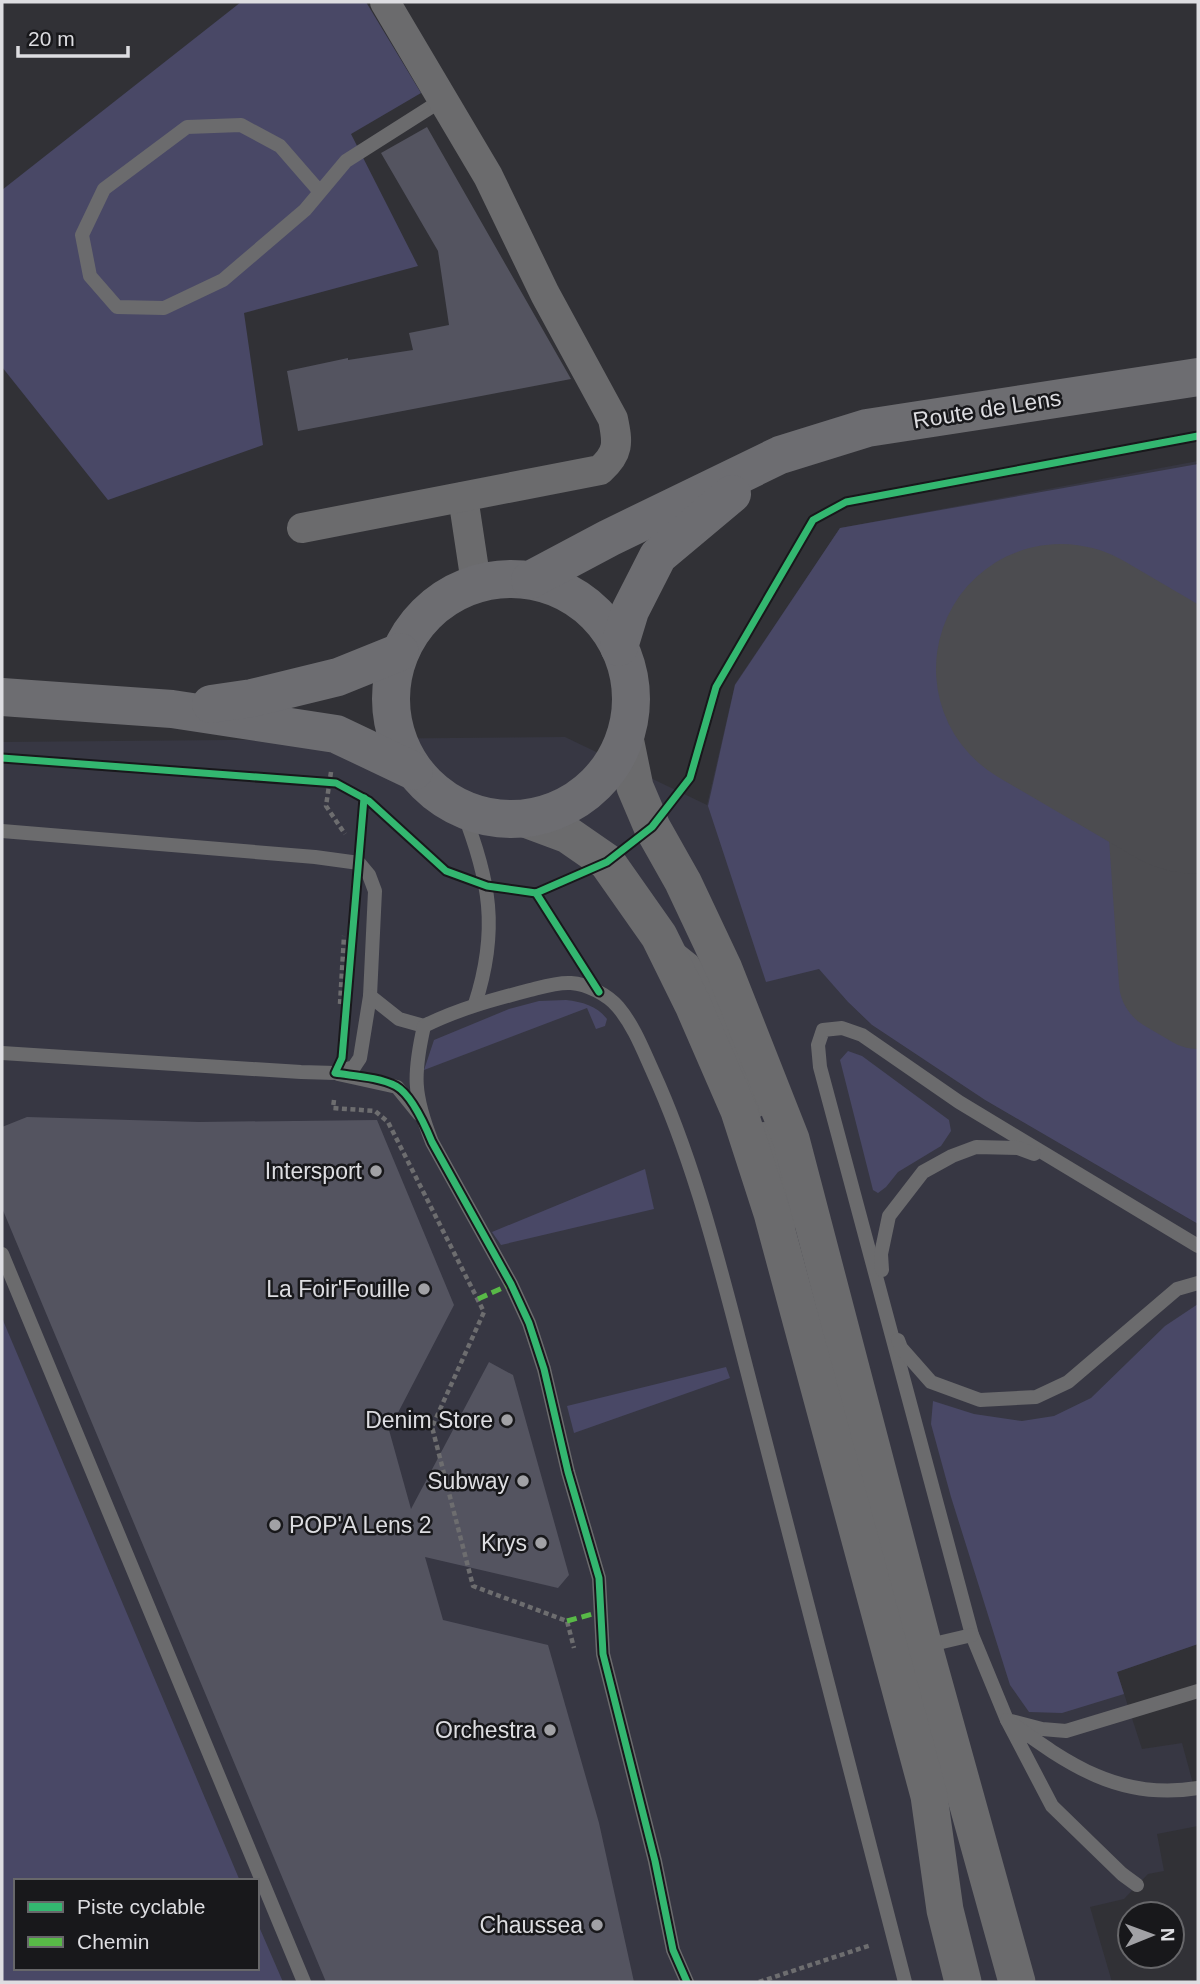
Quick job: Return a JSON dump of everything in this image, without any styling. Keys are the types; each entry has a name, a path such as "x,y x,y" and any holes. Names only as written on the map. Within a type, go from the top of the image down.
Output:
{"main road":[{"name":"Route de Lens","path":"530,580 780,455 867,428 1198,377"},
{"name":"Route de Lens","path":"619,647 630,611 659,556 780,455"},
{"path":"530,580 566,592 597,615 619,647 629,676 631,707 625,738 616,757 591,789 555,811 525,819 493,818 462,810 436,793 414,771 399,744 391,713 391,682 400,652 418,622 444,598 476,583 530,580"},
{"path":"172,709 252,698 338,677 400,652"},
{"path":"9,700 172,709 336,734 414,771"}],"street":[{"path":"302,528 600,470 612,460 618,440 613,419 545,294 488,176 385,2"},
{"path":"463,497 476,583"},
{"path":"625,738 639,797 724,968 791,1139 924,1647 1017,1982"},
{"path":"525,819 568,835 607,862 659,936 694,1005 739,1111 772,1213 929,1796 945,1910 963,1982"}],"lane":[{"path":"320,192 280,146 242,125 187,127 104,189 82,235 90,276 117,307 164,308 223,280 305,210 346,161 442,100"},
{"path":"462,810 479,853 487,886 489,926 485,974 475,1004"},
{"path":"2,831 359,863 369,875 375,891 370,996 360,1058 354,1067 335,1073"},
{"path":"659,936 692,961 712,993 757,1108 799,1240"},
{"path":"370,996 399,1019 424,1026 475,1004 550,985 572,983 599,992 616,1005 634,1031 669,1108 712,1237 905,1982"},
{"path":"424,1026 415,1063 416,1088 422,1118 455,1186 511,1284 529,1323 544,1369 568,1472 598,1578 603,1654 655,1861 673,1950 687,1982"},
{"path":"1138,1885 1122,1874 1052,1806 1007,1720 972,1635 820,1067 818,1045 823,1030 842,1028 862,1035 959,1102 1198,1246"},
{"path":"2,1053 335,1073 397,1087 422,1118"},
{"path":"1069,1168 1018,1148 976,1147 923,1172 889,1216 881,1254 885,1305 901,1348 931,1382 979,1400 1036,1397 1068,1382 1177,1289 1198,1283"},
{"path":"2,1254 304,1982"},
{"path":"924,1647 972,1635"},
{"path":"1007,1720 1042,1729 1066,1731 1198,1691"},
{"path":"1007,1720 1064,1760 1112,1783 1171,1792 1198,1788"}],"path":[{"path":"336,734 333,783 326,806 350,842 348,862"},
{"path":"316,781 333,783"},
{"path":"339,1007 344,928"},
{"path":"346,1016 353,933"},
{"path":"335,1073 333,1108 375,1111 388,1122 484,1312 432,1427 473,1586 567,1621 578,1661"}],"shaded area":[{"path":"241,2 366,2 421,93 351,134 418,266 244,313 263,445 108,500 2,367 2,190"},
{"path":"1198,461 819,968 872,1025 985,1100 1198,1224 1198,1644 1117,1672 1142,1749 1182,1743 1198,1802 1198,1826 1157,1834 1164,1871 1148,1874 1124,1899 1090,1907 1112,1982 280,1982 259,1933 259,1879 237,1879 2,1319 2,742 565,737 707,805 735,684 840,528"},
{"path":"1198,464 1198,1224 985,1100 872,1025 819,969 766,982 708,806 735,685 840,528"},
{"path":"566,1000 584,1003 599,1011 607,1019 605,1026 596,1029 587,1008 424,1070 434,1040 509,1009 539,1001"},
{"path":"848,1051 862,1056 949,1120 951,1131 941,1146 898,1172 878,1193 873,1190 840,1060"},
{"path":"645,1169 654,1209 501,1245 492,1232"},
{"path":"1198,1304 1198,1644 1117,1672 1124,1694 1062,1713 1029,1712 1010,1685 951,1497 931,1424 933,1401 974,1414 1022,1421 1054,1416 1091,1398 1165,1326"},
{"path":"2,1318 239,1879 14,1879 14,1970 259,1970 259,1927 283,1982 2,1982"},
{"path":"726,1367 730,1378 574,1433 567,1406"}],"building":[{"path":"427,127 571,379 298,431 287,371 348,358 413,350 409,333 449,325 438,251 381,153"},
{"name":"POP'A Lens 2","path":"27,1117 199,1122 377,1120 454,1305 389,1430 411,1509 489,1362 513,1375 569,1575 558,1588 425,1557 443,1620 548,1645 599,1823 634,1982 326,1982 2,1208 2,1127"}],"taxiway":[{"path":"1151,721 1169,982 1198,999"}],"runway":[{"path":"1061,669 1198,749"}],"marked path":[{"path":"478,1299 511,1284"},
{"path":"567,1621 600,1612"}],"cycle path":[{"path":"2,758 336,783 369,801 446,871 487,886 536,893 607,862 652,827 690,778 716,687 813,520 846,502 1198,436"},
{"path":"364,798 342,1058 335,1073 382,1081 396,1086 407,1096 511,1284 529,1323 544,1369 568,1472 599,1578 603,1654 655,1861 673,1950 687,1982"},
{"path":"536,893 599,992"}],"place":[{"name":"Intersport","path":"376,1171"},
{"name":"La Foir'Fouille","path":"424,1289"},
{"name":"Denim Store","path":"507,1420"},
{"name":"Subway","path":"523,1481"},
{"name":"POP'A Lens 2","path":"275,1525"},
{"name":"Krys","path":"541,1543"},
{"name":"Orchestra","path":"550,1730"},
{"name":"Chaussea","path":"597,1925"}]}
